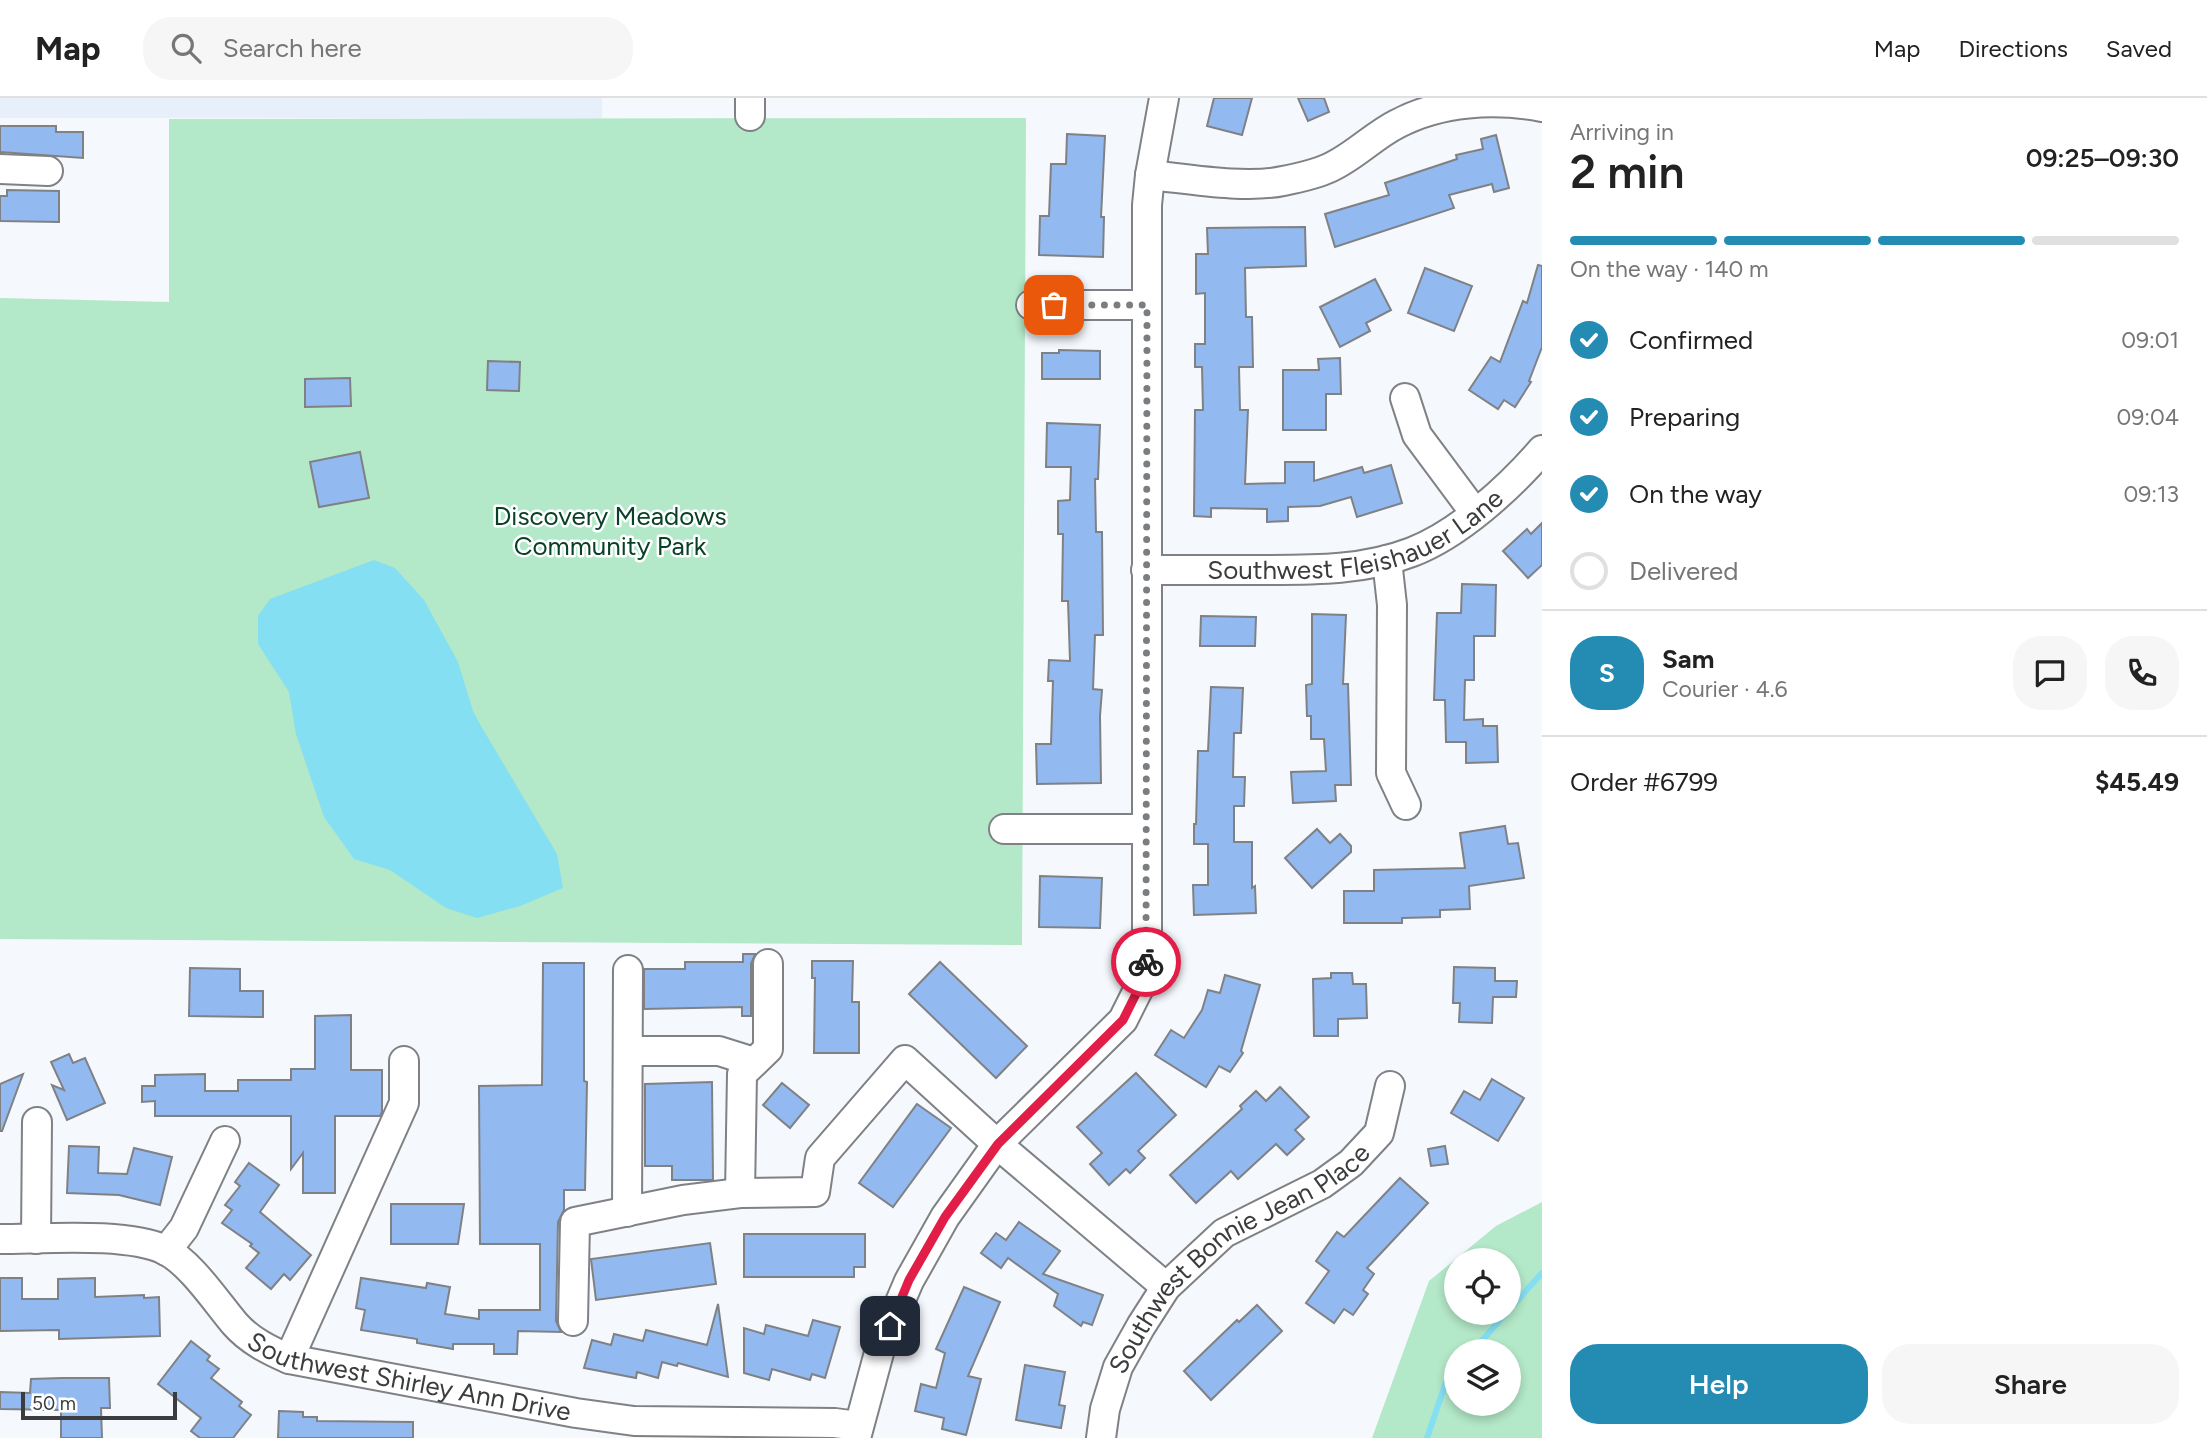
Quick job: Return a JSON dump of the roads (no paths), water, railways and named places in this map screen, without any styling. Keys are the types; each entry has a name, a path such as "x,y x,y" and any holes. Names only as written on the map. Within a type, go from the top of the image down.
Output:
{"street":[{"path":"857,1432 880,1349 909,1280 945,1217 998,1144 1123,1020 1143,980 1147,954 1147,305 1150,175 1164,98"},
{"path":"1150,175 1236,183 1282,182 1330,167 1396,124 1432,109 1467,100 1520,100 1542,107"},
{"path":"0,169 48,171"},
{"path":"1031,305 1147,305"},
{"path":"1405,398 1417,435 1475,513"},
{"name":"Southwest Fleishauer Lane","path":"1146,570 1326,570 1387,560 1414,551 1475,513 1514,481 1542,450"},
{"path":"1387,560 1392,605 1391,773 1406,805"},
{"path":"1004,829 1146,829"},
{"path":"740,1193 742,1073 768,1049 768,964"},
{"path":"626,1212 628,970"},
{"path":"628,1051 719,1051 754,1062"},
{"path":"573,1321 575,1222 682,1200 740,1193 815,1192 820,1158 905,1060 998,1144 1166,1287"},
{"path":"289,1360 404,1103 404,1061"},
{"name":"Southwest Bonnie Jean Place","path":"1101,1438 1105,1409 1118,1367 1166,1287 1224,1233 1322,1184 1351,1163 1379,1133 1391,1086"},
{"path":"36,1239 37,1122"},
{"path":"166,1251 184,1228 225,1141"},
{"name":"Southwest Shirley Ann Drive","path":"0,1239 127,1240 166,1251 200,1280 236,1326 256,1344 289,1360 576,1413 634,1421 835,1423 857,1432"}],"water":[{"path":"374,560 395,568 424,600 458,662 473,711 557,854 563,888 520,906 477,918 446,908 390,870 354,859 324,817 296,734 289,692 258,644 258,616 270,599"}],"waterway":[{"path":"1521,1296 1542,1273"},
{"path":"1483,1339 1496,1325"},
{"path":"1427,1438 1444,1388"}],"park label":[{"name":"Discovery Meadows Community Park","path":"610,531"}]}
